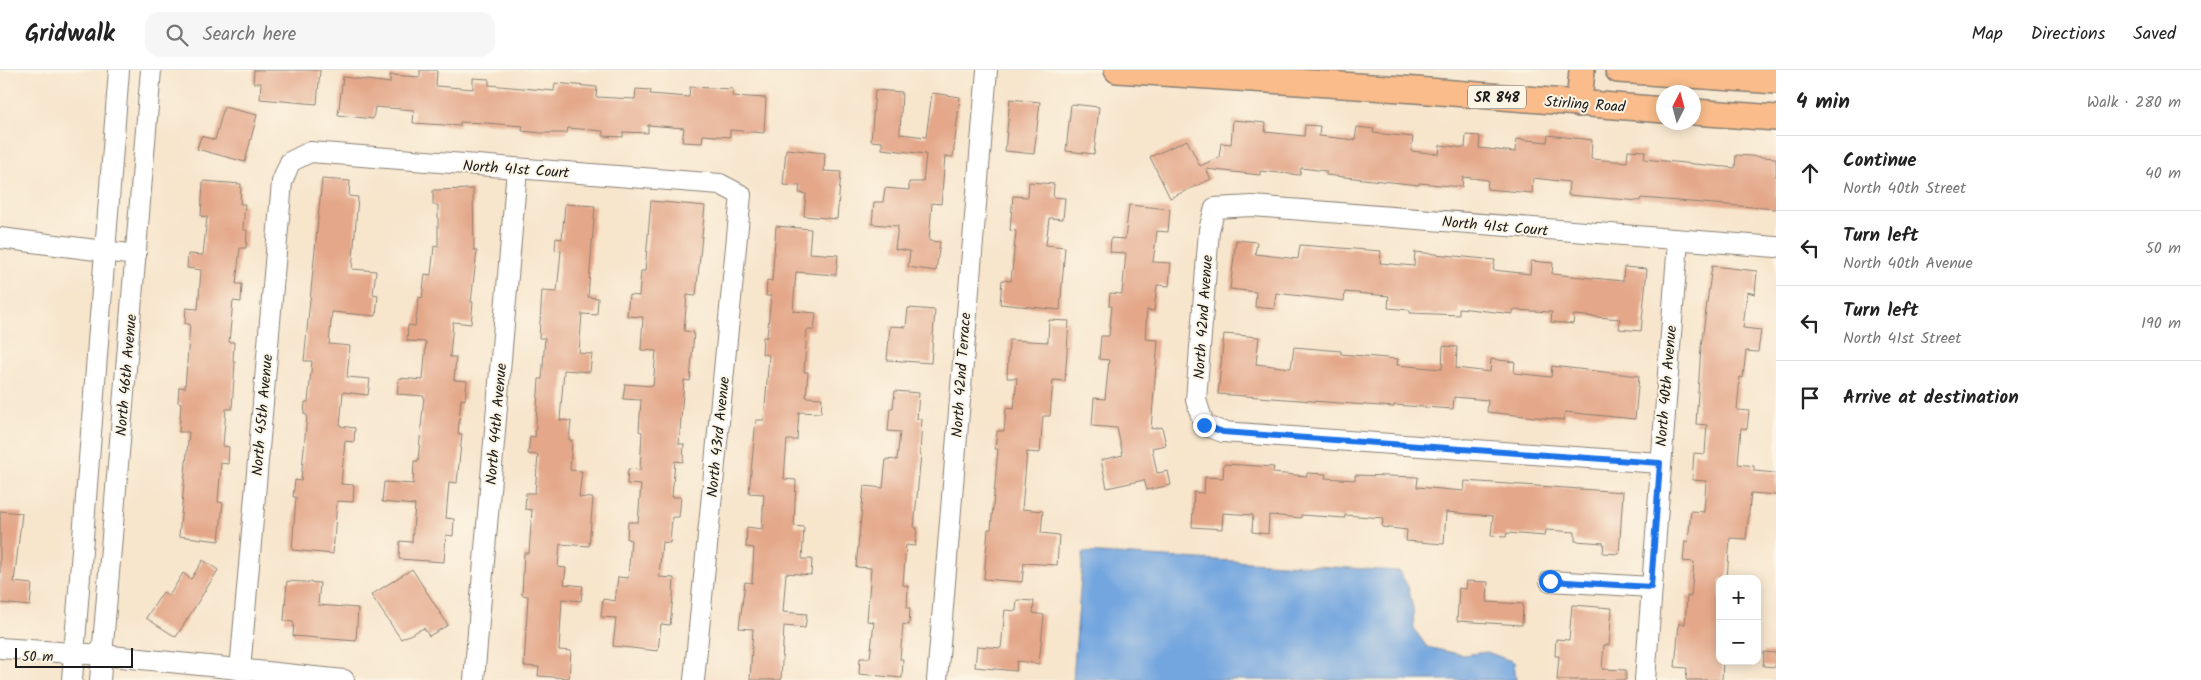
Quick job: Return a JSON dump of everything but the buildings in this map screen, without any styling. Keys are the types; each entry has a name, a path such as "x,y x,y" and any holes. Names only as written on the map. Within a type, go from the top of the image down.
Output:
{"main road":[{"name":"Stirling Road","path":"1117,70 1416,90 1656,109"},
{"path":"1579,104 1582,70"},
{"path":"1618,70 1776,81"},
{"path":"1701,113 1776,118"}],"street":[{"name":"North 46th Avenue","path":"72,680 119,70"},
{"name":"North 46th Avenue","path":"100,680 151,70"},
{"name":"North 42nd Terrace","path":"937,680 987,70"},
{"name":"North 41st Court","path":"290,162 310,152 720,184 741,195"},
{"name":"North 45th Avenue","path":"240,670 282,182 290,162"},
{"name":"North 44th Avenue","path":"474,680 517,169"},
{"name":"North 43rd Avenue","path":"694,680 741,195"},
{"name":"North 41st Court","path":"1215,208 1252,206 1678,241 1776,247"},
{"name":"North 42nd Avenue","path":"1215,208 1209,230 1196,400 1204,425 1223,432 1660,463"},
{"path":"0,238 136,255"},
{"name":"North 40th Avenue","path":"1644,680 1678,241"},
{"path":"1550,581 1651,587"},
{"path":"0,648 102,655 344,680"}],"water":[{"path":"1083,552 1399,571 1408,587 1413,608 1414,629 1427,647 1463,655 1487,652 1514,662 1516,680 1073,680"}],"route":[{"path":"1204,425 1223,432 1660,463 1651,587 1550,581"}]}
